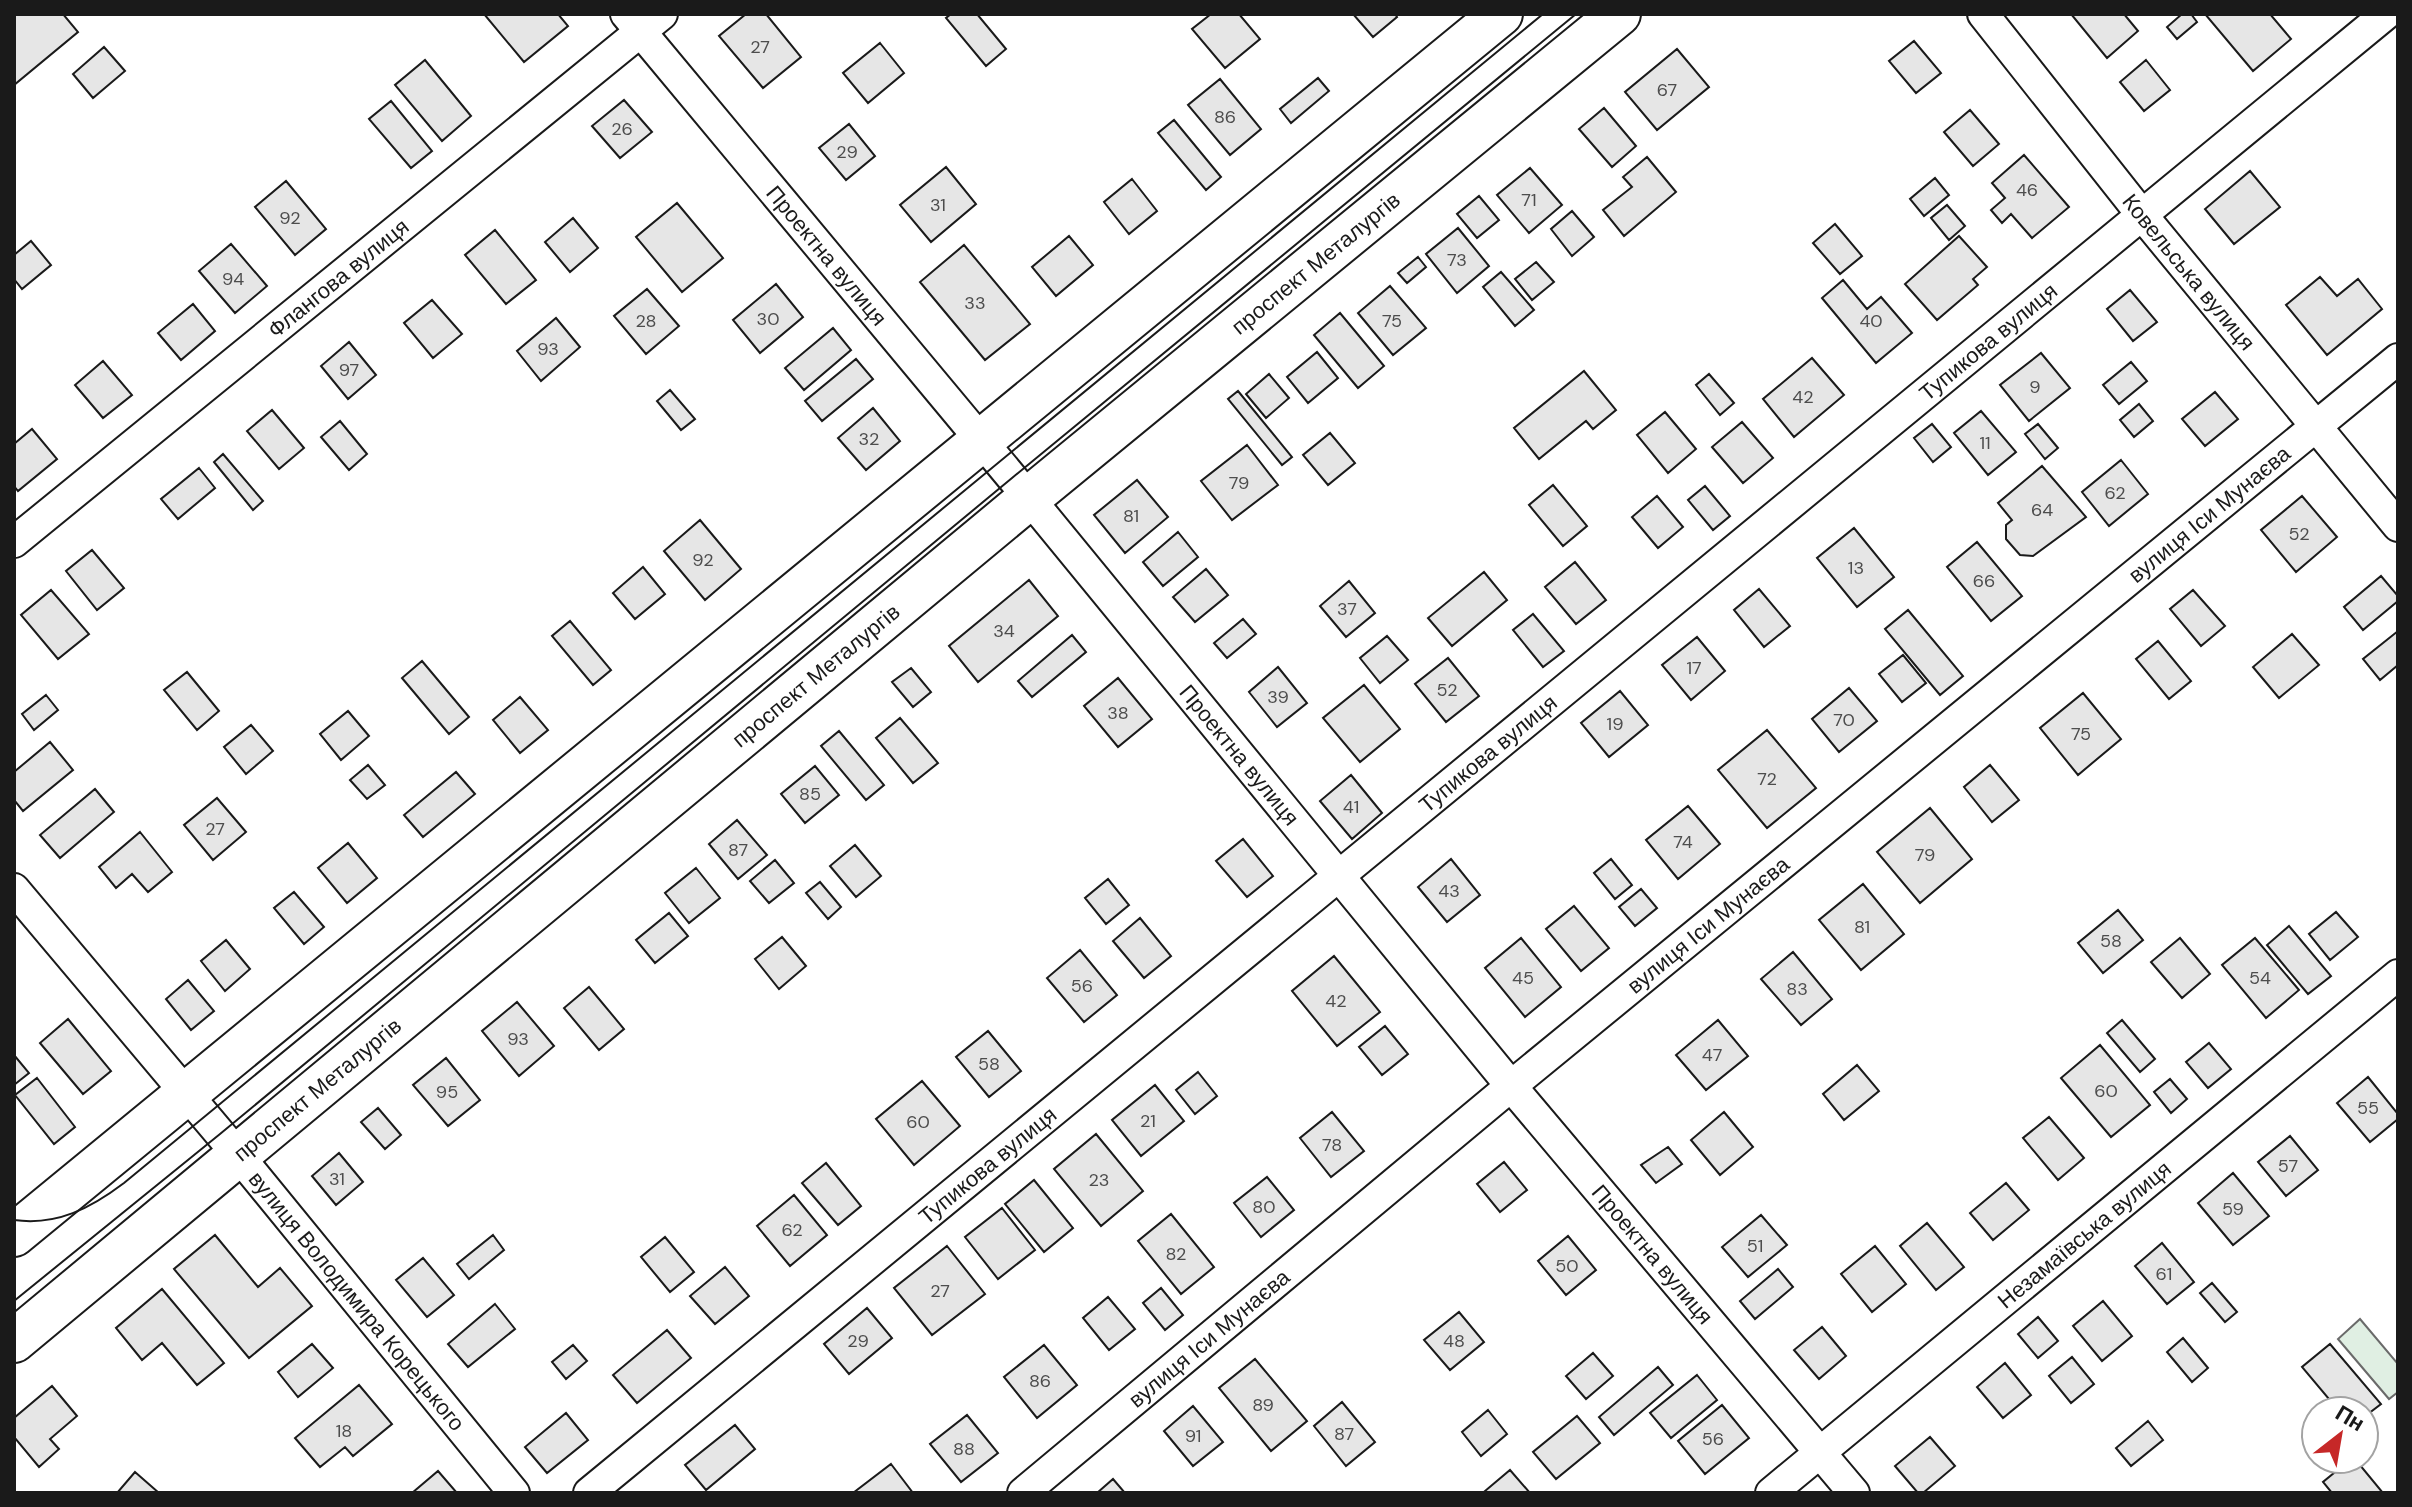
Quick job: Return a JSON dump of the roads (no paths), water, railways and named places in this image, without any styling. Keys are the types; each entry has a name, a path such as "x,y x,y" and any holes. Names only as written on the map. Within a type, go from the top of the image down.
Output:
{"main road":[{"path":"14,1235 1501,14"},
{"name":"проспект Металургів","path":"14,1341 1029,498 1619,14"}],"street":[{"name":"Ковельська вулиця","path":"1983,14 2142,215 2398,526"},
{"name":"Тупикова вулиця","path":"589,1493 2386,14"},
{"name":"Проектна вулиця","path":"643,20 982,441 1511,1086 1854,1493"},
{"name":"Флангова вулиця","path":"14,542 643,20"},
{"name":"вулиця Іси Мунаєва","path":"1023,1493 1511,1086 2398,359"},
{"name":"вулиця Володимира Корецького","path":"14,889 238,1155 514,1493"},
{"name":"Незамаївська вулиця","path":"1771,1493 2398,975"}],"tram line":[{"path":"14,1220 59,1218 86,1207 124,1183 1543,14"},
{"path":"14,1301 1576,14"}]}
